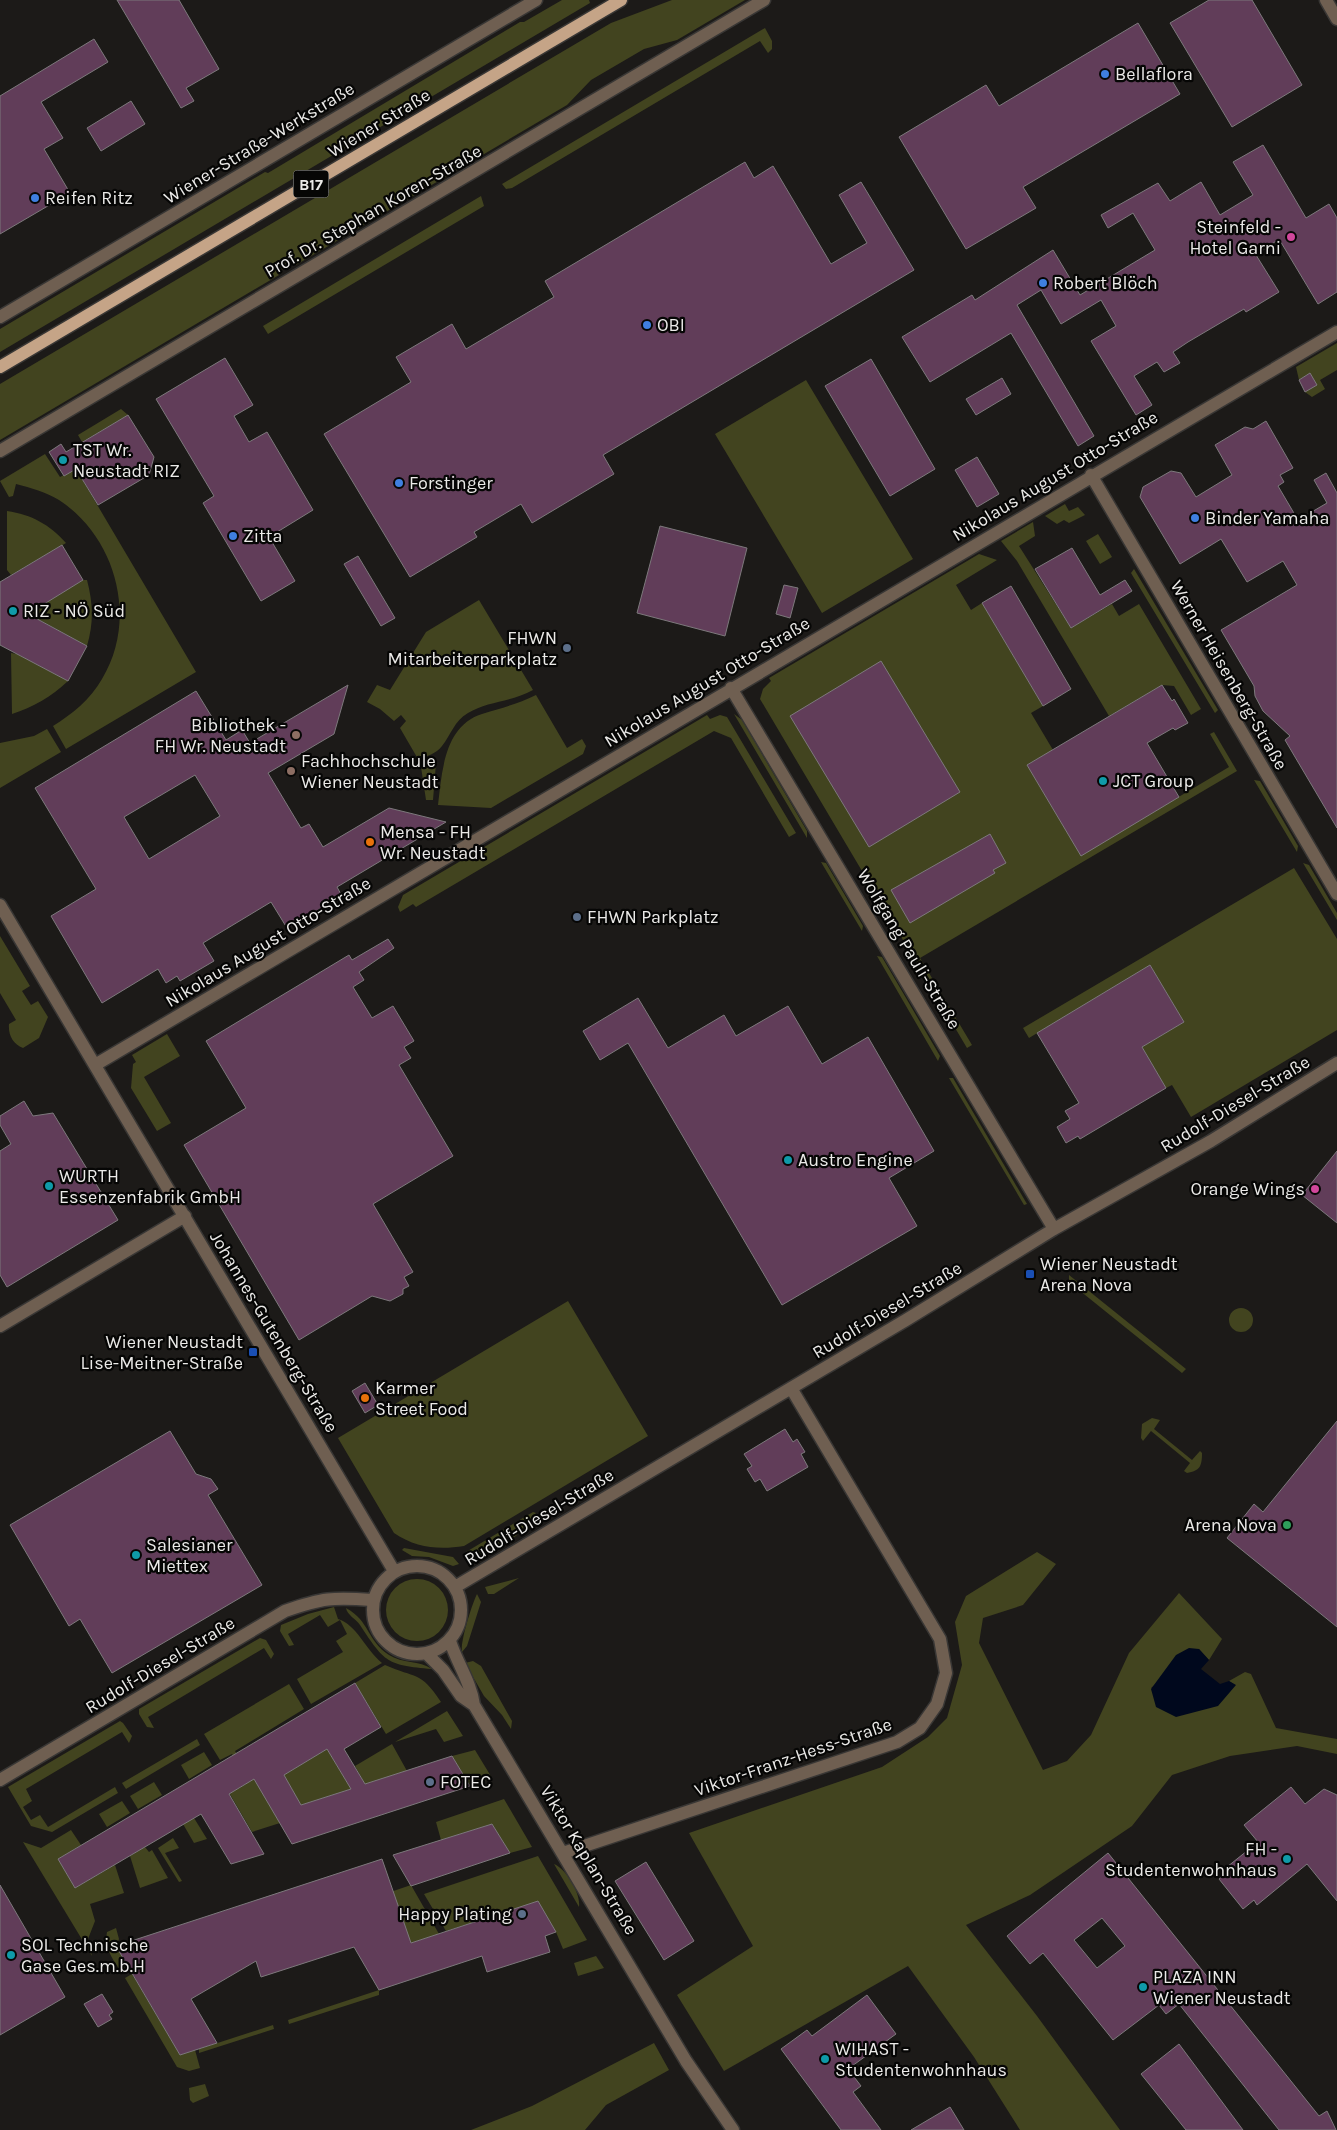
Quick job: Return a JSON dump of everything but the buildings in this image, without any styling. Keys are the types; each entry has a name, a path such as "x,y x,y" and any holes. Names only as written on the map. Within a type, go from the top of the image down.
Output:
{"main road":[{"name":"Wiener Straße","path":"0,367 621,0"}],"street":[{"name":"Wiener-Straße-Werkstraße","path":"0,317 536,0"},
{"name":"Prof. Dr. Stephan Koren-Straße","path":"0,452 764,0"},
{"path":"1326,0 1337,19"},
{"name":"Nikolaus August Otto-Straße","path":"95,1065 1091,475 1337,332"},
{"name":"Werner Heisenberg-Straße","path":"1091,475 1337,894"},
{"name":"Wolfgang Pauli-Straße","path":"731,688 1054,1229"},
{"name":"Johannes-Gutenberg-Straße","path":"0,905 394,1571"},
{"name":"Rudolf-Diesel-Straße","path":"455,1587 791,1388 1054,1229 1211,1140 1337,1063"},
{"path":"0,1326 185,1216"},
{"name":"Viktor-Franz-Hess-Straße","path":"564,1853 898,1742 920,1728 938,1704 946,1674 940,1639 791,1388"},
{"name":"Rudolf-Diesel-Straße","path":"394,1571 409,1566 426,1566 444,1575 455,1587 461,1602 461,1616 457,1630 450,1641 440,1649 427,1654"},
{"path":"394,1571 379,1585 372,1600 372,1619 380,1637 394,1649 411,1655 427,1654"},
{"name":"Rudolf-Diesel-Straße","path":"0,1780 285,1611 317,1600 338,1597 372,1600"},
{"name":"Viktor Kaplan-Straße","path":"450,1641 457,1662 472,1688 474,1705 564,1853 670,2035 733,2130"},
{"name":"Viktor Kaplan-Straße","path":"427,1654 443,1670 460,1696 474,1705"}],"green space":[{"path":"562,0 589,0 590,3 0,352 0,329 265,172 268,173 520,22 524,22"},
{"path":"672,0 745,0 677,40 644,49 591,80 567,105 296,265 295,262 278,272 279,275 0,440 0,384 611,23"},
{"path":"765,28 772,41 772,49 768,53 760,41 512,188 506,189 502,184"},
{"path":"481,196 484,206 268,334 263,326"},
{"path":"1337,343 1337,370 1320,380 1325,389 1312,397 1305,392 1310,373 1299,380 1296,367"},
{"path":"806,380 913,559 822,613 715,434"},
{"path":"121,409 128,415 82,442 78,435"},
{"path":"45,454 60,477 76,469 196,672 66,749 53,726 80,706 92,694 102,679 113,656 119,631 120,606 116,582 108,558 95,536 79,516 54,497 16,484 13,496 9,497 0,481"},
{"path":"1065,504 1069,511 1078,507 1085,515 1069,523 1064,520 1057,524 1045,516"},
{"path":"7,511 40,521 66,543 11,575 7,570"},
{"path":"1033,522 1035,536 1019,546 1071,628 1112,604 1119,616 1139,604 1201,709 1191,715 1174,686 1162,685 1109,716 1017,561 1001,541"},
{"path":"1098,534 1112,557 1100,564 1086,541"},
{"path":"979,554 997,560 956,585 971,610 982,603 1043,706 1031,713 1053,750 1027,765 1081,855 1229,767 1210,734 1214,732 1237,771 920,958 972,1045 967,1048 760,699 763,689 771,681 769,678"},
{"path":"1134,569 1218,710 1215,713 1131,573"},
{"path":"83,580 87,580 91,597 92,621 87,646 36,618 32,611"},
{"path":"479,600 533,690 517,697 483,706 463,716 440,749 418,759 400,728 406,721 401,715 394,721 380,709 367,702 377,685 390,690 426,632"},
{"path":"11,653 17,654 68,681 41,701 12,714"},
{"path":"536,695 567,748 582,739 586,746 583,754 491,808 438,805 447,752 452,739 460,729 469,720 482,714"},
{"path":"734,714 742,720 807,831 807,838"},
{"path":"707,715 710,719 720,715 727,717 796,833 789,837 731,738 714,731 416,907 413,904 400,912 398,907 403,895"},
{"path":"47,729 61,752 0,788 0,743 34,736"},
{"path":"436,763 433,800 426,800 421,767"},
{"path":"1254,780 1260,781 1298,846 1297,852"},
{"path":"821,862 826,863 863,926 862,931"},
{"path":"1303,863 1309,865 1337,913 1337,920"},
{"path":"1294,868 1337,939 1337,1030 1191,1117 1172,1085 1166,1088 1142,1047 1184,1022 1150,965 1029,1038 1023,1028"},
{"path":"0,936 30,986 22,991 31,1005 38,1001 48,1017 39,1038 23,1048 14,1042 10,1035 9,1024 16,1020 0,993"},
{"path":"877,956 882,957 940,1056 938,1061"},
{"path":"167,1034 180,1056 144,1077 171,1123 157,1131 131,1088 133,1064 136,1062 132,1055"},
{"path":"949,1078 953,1078 1027,1204 1024,1205"},
{"path":"1069,1275 1186,1369 1182,1373 1069,1282"},
{"path":"568,1301 648,1436 464,1546 428,1547 411,1542 394,1533 338,1438"},
{"path":"1241,1308 1250,1311 1253,1320 1250,1329 1241,1332 1232,1329 1229,1320 1232,1311"},
{"path":"1152,1418 1160,1420 1154,1429 1192,1460 1200,1451 1202,1453 1201,1465 1195,1471 1187,1473 1184,1471 1190,1463 1151,1431 1143,1441 1141,1438 1142,1424"},
{"path":"533,1512 536,1513 516,1536 470,1560 466,1552"},
{"path":"404,1548 453,1557 459,1564 453,1566 429,1557 412,1556 402,1550"},
{"path":"1037,1552 1056,1564 1023,1605 983,1618 979,1643 1043,1770 1067,1761 1091,1735 1129,1653 1179,1593 1222,1639 1209,1660 1199,1649 1151,1688 1235,1685 1229,1681 1245,1672 1251,1674 1276,1728 1337,1739 1337,1754 1297,1746 1230,1756 1172,1775 1132,1826 1030,1895 966,1925 1037,2016 1120,2130 1020,2130 974,2057 908,1966 724,2071 677,1995 753,1946 689,1833 882,1767 928,1737 947,1718 962,1665 955,1622 966,1596"},
{"path":"519,1578 494,1594 488,1594 485,1587"},
{"path":"417,1579 429,1581 439,1588 446,1598 448,1610 446,1622 439,1632 429,1639 417,1641 405,1639 395,1632 388,1622 386,1610 388,1598 395,1588 405,1581"},
{"path":"477,1594 481,1602 467,1646 462,1652 465,1632"},
{"path":"334,1607 338,1619 345,1622 356,1632 382,1663 311,1704 297,1679 343,1652 336,1641 347,1634 340,1620 328,1627 320,1615 288,1634 294,1645 289,1646 280,1631 281,1625 308,1614"},
{"path":"346,1608 360,1619 376,1644 389,1655 400,1660 422,1664 432,1669 405,1666 388,1660 375,1647"},
{"path":"260,1638 266,1640 274,1654 271,1659 264,1648 148,1717 154,1728 147,1727 139,1714 139,1709"},
{"path":"473,1661 481,1666 512,1721 511,1729 502,1715 484,1696 465,1663"},
{"path":"385,1665 422,1680 441,1702 386,1734 355,1683"},
{"path":"289,1684 304,1709 235,1751 242,1764 239,1766 232,1754 220,1760 204,1734"},
{"path":"447,1711 463,1736 444,1742 436,1729 395,1742"},
{"path":"120,1721 132,1736 129,1743 122,1732 26,1789 32,1801 23,1807 31,1820 40,1815 48,1827 115,1787 118,1793 52,1832 31,1826 8,1787"},
{"path":"197,1739 200,1745 126,1789 122,1783"},
{"path":"392,1744 407,1771 365,1784 355,1766"},
{"path":"327,1749 351,1789 301,1805 284,1775"},
{"path":"475,1750 492,1778 470,1786 452,1756"},
{"path":"204,1752 212,1765 189,1779 181,1765"},
{"path":"249,1770 280,1823 252,1832 224,1784 238,1789 246,1784 241,1775"},
{"path":"154,1782 162,1795 138,1809 130,1796"},
{"path":"504,1799 532,1847 510,1853 492,1824 441,1840 436,1822"},
{"path":"122,1801 130,1813 107,1827 99,1814"},
{"path":"194,1818 207,1839 194,1843 183,1824"},
{"path":"71,1830 81,1845 58,1859 75,1888 115,1865 124,1893 90,1904 95,1921 88,1939 92,1956 23,1842 41,1848"},
{"path":"173,1838 179,1848 165,1853 182,1881 179,1882 158,1848"},
{"path":"145,1847 149,1852 152,1850 168,1878 140,1888 130,1856"},
{"path":"538,1856 587,1940 563,1949 556,1932 538,1902 446,1931 424,1894"},
{"path":"554,1864 572,1882 578,1895 579,1907"},
{"path":"411,1885 439,1934 411,1943 367,1900"},
{"path":"116,1928 119,1939 116,1946 129,1968 121,1972 110,1954 106,1938 107,1932"},
{"path":"596,1956 604,1968 578,1976 574,1963"},
{"path":"132,1974 180,2055 195,2050 200,2068 189,2071 177,2067 125,1978"},
{"path":"379,1990 379,1995 289,2024 288,2020"},
{"path":"273,2025 274,2029 199,2053 199,2049"},
{"path":"654,2043 669,2070 606,2105 585,2130 471,2130 532,2106"},
{"path":"205,2084 209,2096 193,2103 190,2100 189,2088"}],"water":[{"path":"1189,1648 1199,1649 1209,1660 1201,1669 1220,1684 1229,1681 1236,1685 1218,1706 1176,1717 1156,1707 1151,1689 1176,1655"}],"place":[{"name":"Bellaflora","path":"1105,74"},
{"name":"Reifen Ritz","path":"35,198"},
{"name":"Steinfeld - Hotel Garni","path":"1291,237"},
{"name":"Robert Blöch","path":"1043,283"},
{"name":"OBI","path":"647,325"},
{"name":"TST Wr. Neustadt RIZ","path":"63,460"},
{"name":"Forstinger","path":"399,483"},
{"name":"Binder Yamaha","path":"1195,518"},
{"name":"Zitta","path":"233,536"},
{"name":"RIZ - NÖ Süd","path":"13,611"},
{"name":"FHWN Mitarbeiterparkplatz","path":"567,648"},
{"name":"Bibliothek - FH Wr. Neustadt","path":"296,735"},
{"name":"Fachhochschule Wiener Neustadt","path":"291,771"},
{"name":"JCT Group","path":"1103,781"},
{"name":"Mensa - FH Wr. Neustadt","path":"370,842"},
{"name":"FHWN Parkplatz","path":"577,917"},
{"name":"Austro Engine","path":"788,1160"},
{"name":"WURTH Essenzenfabrik GmbH","path":"49,1186"},
{"name":"Orange Wings","path":"1315,1189"},
{"name":"Wiener Neustadt Arena Nova","path":"1030,1274"},
{"name":"Wiener Neustadt Lise-Meitner-Straße","path":"253,1352"},
{"name":"Karmer Street Food","path":"365,1398"},
{"name":"Arena Nova","path":"1287,1525"},
{"name":"Salesianer Miettex","path":"136,1555"},
{"name":"FOTEC","path":"430,1782"},
{"name":"FH - Studentenwohnhaus","path":"1287,1859"},
{"name":"Happy Plating","path":"522,1914"},
{"name":"SOL Technische Gase Ges.m.b.H","path":"11,1955"},
{"name":"PLAZA INN Wiener Neustadt","path":"1143,1987"},
{"name":"WIHAST - Studentenwohnhaus","path":"825,2059"}]}
